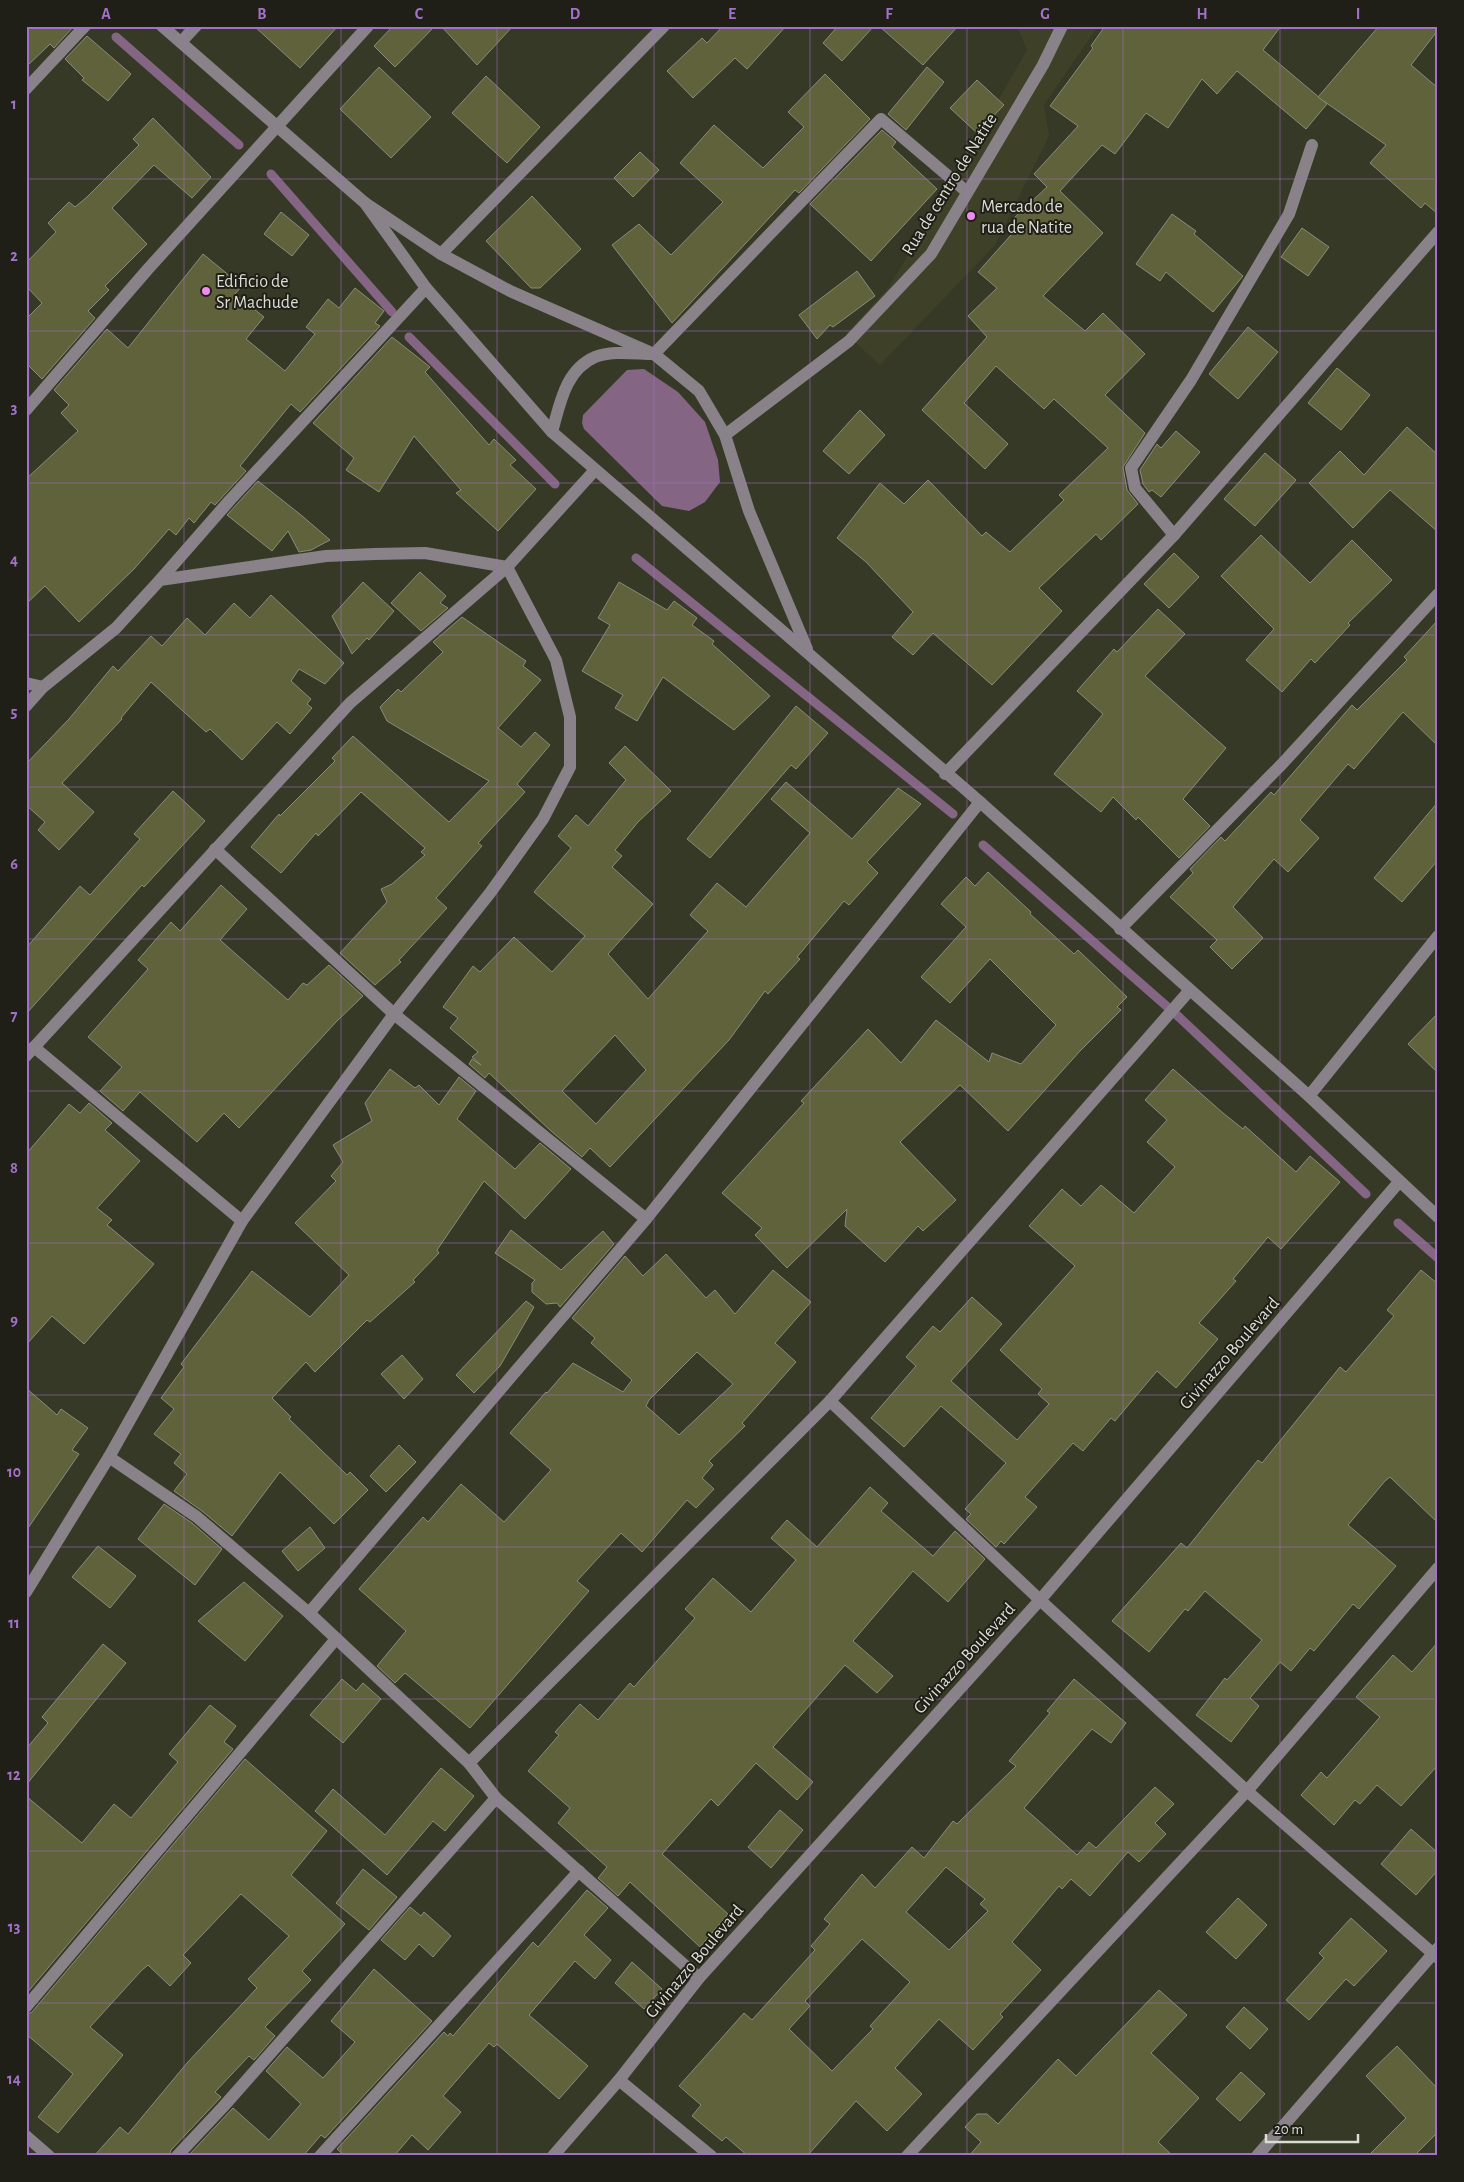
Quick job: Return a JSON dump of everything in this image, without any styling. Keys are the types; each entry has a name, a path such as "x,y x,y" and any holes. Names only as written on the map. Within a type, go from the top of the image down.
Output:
{"street":[{"path":"26,88 85,26"},
{"path":"162,26 365,203 441,254 510,291 654,354 698,391 726,436 749,511 809,654"},
{"path":"181,42 196,26"},
{"path":"26,410 276,125 368,26"},
{"path":"441,254 664,26"},
{"name":"Rua de centro de Natite","path":"726,436 849,341 931,254 1043,65 1062,26"},
{"path":"552,432 564,390 573,374 595,357 614,354 654,354 881,119 967,192"},
{"path":"1174,535 1135,488 1131,468 1191,380 1289,214 1312,145"},
{"path":"365,203 426,288 552,432 945,774 980,802 1309,1096 1438,1217"},
{"path":"945,774 1174,535 1438,232"},
{"path":"26,706 43,687 116,628 230,500 426,288"},
{"path":"242,1221 30,1052 350,703 507,567 595,470"},
{"path":"160,580 326,556 374,554 425,553 507,567"},
{"path":"26,1592 109,1456 242,1221 394,1014 490,893 543,819 570,767 570,717 556,660 507,567"},
{"path":"1120,929 1282,764 1438,594"},
{"path":"26,683 43,687"},
{"path":"309,1613 646,1219 980,802"},
{"path":"215,849 394,1014 646,1219"},
{"path":"1309,1096 1438,936"},
{"path":"469,1763 830,1401 1190,990"},
{"name":"Givinazzo Boulevard","path":"553,2156 619,2080 699,1978 1040,1600 1399,1182"},
{"path":"830,1401 1040,1600 1247,1790 1436,1953 1257,2156"},
{"path":"109,1456 197,1517 309,1613 335,1640 469,1763 496,1798 699,1978"},
{"path":"907,2156 1247,1790 1438,1568"},
{"path":"26,2007 335,1640"},
{"path":"177,2156 223,2107 496,1798"},
{"path":"320,2156 579,1871"},
{"path":"619,2080 711,2156"},
{"path":"26,2136 49,2156"}],"shaded area":[{"name":"Mercado de rua de Natite","path":"1017,26 1098,26 1044,105 1049,136 995,245 880,365 846,334 889,287 949,187 1027,50"},
{"path":"644,369 678,392 705,422 718,460 720,482 705,502 689,511 662,506 584,429 582,423 583,415 627,370"}],"building":[{"path":"26,26 74,26 54,48 50,44 26,67"},
{"path":"254,26 338,26 300,68"},
{"path":"393,26 435,26 395,67 374,46"},
{"path":"441,26 513,26 477,65"},
{"path":"723,26 786,26 747,69 735,58 693,98 667,71 702,38 707,43"},
{"path":"838,26 874,26 842,61 823,43"},
{"path":"879,26 958,26 923,65"},
{"path":"1105,26 1281,26 1263,50 1327,104 1306,129 1237,71 1217,94 1202,79 1168,128 1146,113 1115,154 1102,145 1060,191 1103,233 1043,296 1085,331 1103,313 1145,354 1105,395 1145,433 1123,467 1127,490 1138,504 1101,540 1096,534 1039,588 1062,611 992,685 933,633 913,655 892,637 913,612 866,562 837,538 880,483 904,504 928,480 982,536 986,532 1010,552 1064,500 1059,495 1108,448 1054,399 1044,409 996,366 964,403 1008,444 985,469 922,410 987,337 968,316 997,288 978,272 1019,226 1013,219 1047,187 1034,174 1078,126 1050,106 1093,48 1091,46"},
{"path":"1379,26 1438,26 1438,30 1411,65 1438,88 1438,214 1425,203 1421,208 1370,163 1386,145 1318,97"},
{"path":"87,36 131,74 108,101 82,80 84,78 65,59"},
{"path":"379,67 431,117 391,158 340,109"},
{"path":"927,67 944,82 906,130 888,114"},
{"path":"825,74 870,119 799,193 795,190 672,323 612,245 639,224 671,255 723,202 680,163 714,125 763,168 804,127 788,112"},
{"path":"486,76 540,127 507,163 452,113"},
{"path":"977,80 1004,105 977,133 950,108"},
{"path":"153,118 211,177 192,198 154,165 112,208 147,244 105,286 109,290 88,311 95,318 42,379 26,363 26,319 42,303 26,286 26,263 56,232 48,223 69,202 75,207 87,197 139,145 133,139"},
{"path":"882,130 896,142 892,147 937,189 871,261 810,204"},
{"path":"640,152 659,170 633,197 614,178"},
{"path":"532,196 581,249 540,288 531,288 486,241"},
{"path":"281,212 309,235 292,256 264,234"},
{"path":"1172,214 1196,231 1194,234 1243,276 1213,312 1166,272 1160,281 1136,264"},
{"path":"1302,228 1329,247 1308,276 1281,257"},
{"path":"203,254 242,286 235,294 264,317 246,339 285,371 315,334 306,327 328,299 339,308 355,288 384,311 375,323 380,326 300,412 291,404 240,466 246,471 215,505 211,502 194,523 189,518 176,535 169,529 134,569 79,622 45,586 26,604 26,479 78,431 61,413 69,405 54,390 107,329 128,348"},
{"path":"857,271 875,296 833,327 830,325 817,339 799,315"},
{"path":"1248,327 1278,352 1238,399 1209,374"},
{"path":"392,337 430,367 425,372 489,445 494,439 516,460 510,465 536,489 498,531 456,493 461,490 414,436 379,492 346,470 354,458 313,423"},
{"path":"1337,368 1370,395 1341,430 1308,403"},
{"path":"860,410 885,435 849,474 823,451"},
{"path":"1407,427 1438,455 1438,532 1390,490 1353,528 1309,483 1340,451 1364,475"},
{"path":"1176,431 1200,452 1161,497 1152,490 1149,492 1143,484 1140,470 1157,444 1161,448"},
{"path":"1265,453 1296,480 1255,526 1224,499"},
{"path":"258,481 330,540 311,550 299,552 288,531 272,551 227,515"},
{"path":"1261,535 1310,583 1352,540 1392,580 1348,623 1350,625 1315,663 1311,659 1282,692 1246,660 1274,629 1221,576"},
{"path":"1174,553 1199,577 1169,608 1144,584"},
{"path":"420,572 446,596 440,603 448,608 421,631 391,603"},
{"path":"363,582 394,611 369,640 367,638 352,654 332,616"},
{"path":"619,582 667,610 674,601 697,618 692,625 714,641 712,644 770,696 734,730 663,677 637,721 615,708 623,695 582,671 610,625 598,618"},
{"path":"271,595 344,663 325,684 299,669 291,681 311,699 307,704 312,708 290,734 277,722 242,760 210,729 206,732 151,682 122,719 62,783 94,812 59,850 38,830 45,822 26,805 26,764 69,719 113,666 118,671 151,636 162,646 187,618 205,635 234,603 250,618"},
{"path":"1158,609 1185,634 1145,676 1226,748 1183,799 1210,826 1179,858 1138,817 1136,820 1113,797 1101,812 1054,774 1103,714 1077,691 1114,649 1117,652"},
{"path":"462,617 526,661 523,666 541,680 498,728 521,747 535,732 550,745 517,784 525,792 478,843 482,846 436,898 447,908 399,960 401,962 375,985 340,953 387,902 381,889 392,884 425,855 421,852 425,848 361,792 318,836 316,833 281,873 251,847 279,814 280,816 335,761 332,758 353,736 449,822 489,781 387,721 380,707 398,689 401,692 443,652 433,642"},
{"path":"1438,620 1438,746 1403,712 1354,769 1348,764 1300,820 1319,838 1288,872 1274,859 1233,907 1263,938 1232,969 1210,947 1217,940 1170,897 1193,873 1190,869 1221,837 1225,841 1271,792 1274,795 1352,705 1357,710 1407,660 1404,657"},
{"path":"796,706 828,733 796,769 791,765 710,858 687,839"},
{"path":"625,746 671,791 638,822 615,850 622,856 612,867 653,904 608,954 648,999 708,931 690,915 717,883 746,907 810,833 771,799 786,782 852,839 898,788 921,804 867,862 878,873 849,905 844,901 797,957 800,959 768,994 765,991 729,1040 610,1167 590,1148 582,1157 489,1073 485,1078 469,1064 472,1059 481,1065 472,1057 478,1052 450,1028 458,1018 443,1007 473,966 480,972 514,937 552,972 585,936 534,892 571,848 558,836 576,815 588,826 626,780 609,763","holes":["615,1035 646,1070 596,1124 562,1091"]},
{"path":"173,791 205,821 144,887 142,885 26,1014 26,948 80,886 90,895 140,839 134,834"},
{"path":"1438,802 1438,860 1402,902 1374,878"},
{"path":"988,872 1074,954 1078,950 1127,997 1117,1007 1121,1010 1080,1051 1008,1131 960,1085 900,1142 956,1200 923,1231 918,1226 885,1262 845,1226 847,1209 787,1268 755,1235 762,1228 722,1193 804,1103 801,1101 868,1029 901,1063 936,1020 989,1062 992,1053 1021,1064 1056,1025 990,959 950,1003 921,977 966,927 941,904 966,877 975,886"},
{"path":"221,885 247,909 220,940 288,1000 303,983 307,985 329,965 363,996 336,1022 239,1128 224,1113 197,1142 140,1092 123,1111 100,1091 122,1067 88,1037 148,969 138,960 171,922 180,931"},
{"path":"1438,1013 1438,1073 1408,1044"},
{"path":"390,1069 415,1088 419,1085 439,1105 459,1077 476,1091 457,1119 515,1169 540,1143 571,1169 525,1219 484,1181 437,1250 439,1253 413,1280 415,1282 370,1322 367,1320 315,1372 306,1362 272,1398 291,1417 289,1419 347,1475 350,1472 368,1490 334,1524 280,1472 232,1536 174,1491 187,1474 174,1463 181,1454 154,1434 174,1409 161,1398 184,1367 181,1364 252,1271 310,1317 349,1275 295,1223 336,1181 331,1176 343,1162 333,1145 372,1121 365,1103"},
{"path":"1173,1069 1243,1129 1245,1126 1296,1172 1310,1156 1340,1182 1281,1249 1268,1237 1233,1279 1236,1281 1199,1323 1218,1339 1176,1388 1157,1371 1115,1421 1111,1418 1083,1451 1073,1443 1025,1497 1037,1507 1004,1544 1001,1541 996,1547 966,1519 971,1514 965,1509 1006,1463 941,1406 904,1447 871,1418 916,1366 906,1357 933,1326 940,1332 972,1297 1002,1324 951,1381 1017,1440 1049,1404 1038,1394 1042,1389 1000,1350 1075,1266 1029,1226 1062,1189 1081,1206 1101,1185 1134,1213 1175,1167 1147,1142 1167,1120 1145,1100"},
{"path":"89,1103 112,1123 105,1130 140,1161 97,1208 112,1220 107,1225 154,1264 84,1344 52,1316 26,1345 26,1154 69,1104 80,1113"},
{"path":"511,1230 561,1270 603,1231 614,1244 560,1307 557,1303 546,1304 532,1292 532,1283 535,1280 495,1253"},
{"path":"666,1254 706,1298 715,1290 735,1314 773,1270 811,1302 775,1343 796,1362 742,1423 745,1426 709,1461 713,1465 702,1478 714,1489 696,1508 687,1500 642,1552 621,1533 577,1581 589,1591 470,1728 405,1673 395,1683 377,1666 406,1631 359,1589 423,1517 428,1522 461,1484 504,1522 551,1470 510,1433 573,1363 623,1392 632,1380 591,1343 595,1338 572,1318 625,1256 643,1276","holes":["697,1352 733,1384 679,1435 646,1406 649,1400"]},
{"path":"1421,1270 1438,1284 1438,1523 1390,1477 1385,1481 1348,1525 1396,1566 1359,1609 1353,1604 1314,1651 1310,1648 1291,1671 1280,1662 1250,1698 1259,1706 1231,1742 1196,1715 1225,1678 1227,1680 1262,1640 1205,1591 1188,1611 1185,1609 1149,1652 1112,1621 1181,1543 1187,1548 1258,1460 1262,1463 1340,1367 1346,1372 1394,1316 1387,1310"},
{"path":"526,1301 534,1307 500,1366 474,1393 456,1375"},
{"path":"402,1355 423,1379 404,1399 381,1374"},
{"path":"26,1388 57,1415 61,1409 88,1428 72,1450 79,1454 26,1531"},
{"path":"399,1445 416,1462 386,1492 370,1476"},
{"path":"870,1487 888,1503 881,1511 933,1556 955,1531 985,1559 948,1602 913,1571 853,1641 893,1676 877,1693 845,1665 773,1747 813,1782 797,1800 756,1763 718,1806 711,1799 662,1854 728,1914 700,1947 630,1882 618,1896 598,1878 607,1867 558,1823 570,1808 528,1771 559,1735 555,1732 580,1704 598,1720 630,1683 634,1687 695,1618 685,1609 713,1578 751,1612 796,1560 771,1538 787,1520 817,1547"},
{"path":"164,1504 192,1523 222,1549 195,1585 138,1539"},
{"path":"310,1527 325,1548 298,1571 282,1551"},
{"path":"98,1546 136,1576 110,1608 72,1577"},
{"path":"244,1582 283,1616 245,1661 198,1621"},
{"path":"1438,1642 1438,1765 1401,1806 1377,1785 1360,1804 1355,1800 1334,1825 1301,1795 1321,1772 1327,1778 1380,1717 1356,1697 1393,1655 1412,1672"},
{"path":"103,1644 126,1663 26,1785 26,1749 48,1723 42,1717"},
{"path":"342,1679 356,1691 363,1683 381,1699 343,1743 310,1715"},
{"path":"1074,1679 1126,1723 1111,1743 1092,1729 1024,1808 1077,1855 1089,1842 1096,1848 1155,1787 1174,1804 1155,1823 1166,1834 1139,1862 1128,1852 1090,1896 1071,1879 1062,1889 1059,1886 1012,1942 1041,1970 1000,2014 1003,2017 973,2050 939,2019 895,2068 922,2094 887,2131 856,2101 807,2156 748,2156 726,2137 722,2141 692,2116 701,2105 679,2086 744,2013 752,2020 815,1950 811,1946 830,1924 824,1919 862,1874 875,1888 912,1847 924,1858 953,1821 957,1824 1016,1766 1009,1761 1050,1713 1047,1711","holes":["946,1867 985,1899 980,1904 988,1911 949,1950 906,1912","862,1939 910,1982 870,2026 873,2029 832,2071 789,2029 810,2006 805,2001"]},
{"path":"210,1705 236,1726 224,1742 233,1749 26,1994 26,1796 82,1843 114,1804 131,1818 178,1762 169,1754"},
{"path":"245,1759 327,1831 291,1875 345,1924 302,1971 311,1980 265,2027 275,2036 254,2060 249,2056 215,2092 221,2097 171,2150 169,2156 94,2156 120,2127 128,2134 187,2063 257,1988 248,1979 289,1936 241,1894 183,1955 191,1963 170,1986 148,1965 90,2027 123,2055 58,2133 38,2117 73,2074 26,2034 26,2015 32,2012"},
{"path":"441,1768 474,1796 445,1831 433,1821 387,1875 315,1811 333,1789 385,1835"},
{"path":"780,1810 803,1830 771,1868 748,1847"},
{"path":"1411,1829 1438,1853 1438,1870 1416,1895 1381,1864"},
{"path":"363,1869 397,1897 369,1930 336,1903"},
{"path":"587,1890 608,1908 584,1935 611,1960 595,1979 575,1961 529,2015 588,2066 559,2099 497,2044 494,2047 489,2043 443,2096 461,2112 428,2150 412,2135 394,2156 345,2156 337,2149 444,2032 448,2036 450,2033 453,2036 533,1942 538,1947"},
{"path":"1238,1898 1267,1925 1236,1959 1206,1932"},
{"path":"410,1907 421,1916 424,1912 451,1936 433,1957 419,1944 405,1960 381,1940"},
{"path":"1351,1918 1387,1951 1354,1986 1346,1979 1309,2020 1286,2000 1324,1958 1319,1953"},
{"path":"632,1962 662,1989 644,2009 615,1983"},
{"path":"374,1969 432,2021 325,2138 321,2135 303,2156 188,2156 233,2108 269,2140 301,2104 266,2071 287,2047 323,2078 355,2042 331,2021"},
{"path":"1159,1990 1187,2015 1151,2053 1199,2098 1158,2142 1173,2156 969,2156 981,2142 965,2127 977,2114 987,2114 998,2124 1058,2059 1076,2076"},
{"path":"1244,2007 1268,2029 1250,2049 1226,2027"},
{"path":"1397,2046 1438,2089 1438,2132 1414,2156 1368,2156 1406,2118 1366,2076"},
{"path":"1241,2072 1265,2094 1240,2121 1216,2099"}],"waterway":[{"path":"116,37 239,145"},
{"path":"271,174 392,312"},
{"path":"409,337 555,484"},
{"path":"636,558 953,814"},
{"path":"983,845 1180,1018 1366,1194"},
{"path":"1398,1223 1438,1258"}],"place":[{"name":"Mercado de rua de Natite","path":"971,216"},
{"name":"Edificio de Sr Machude","path":"206,291"}]}
